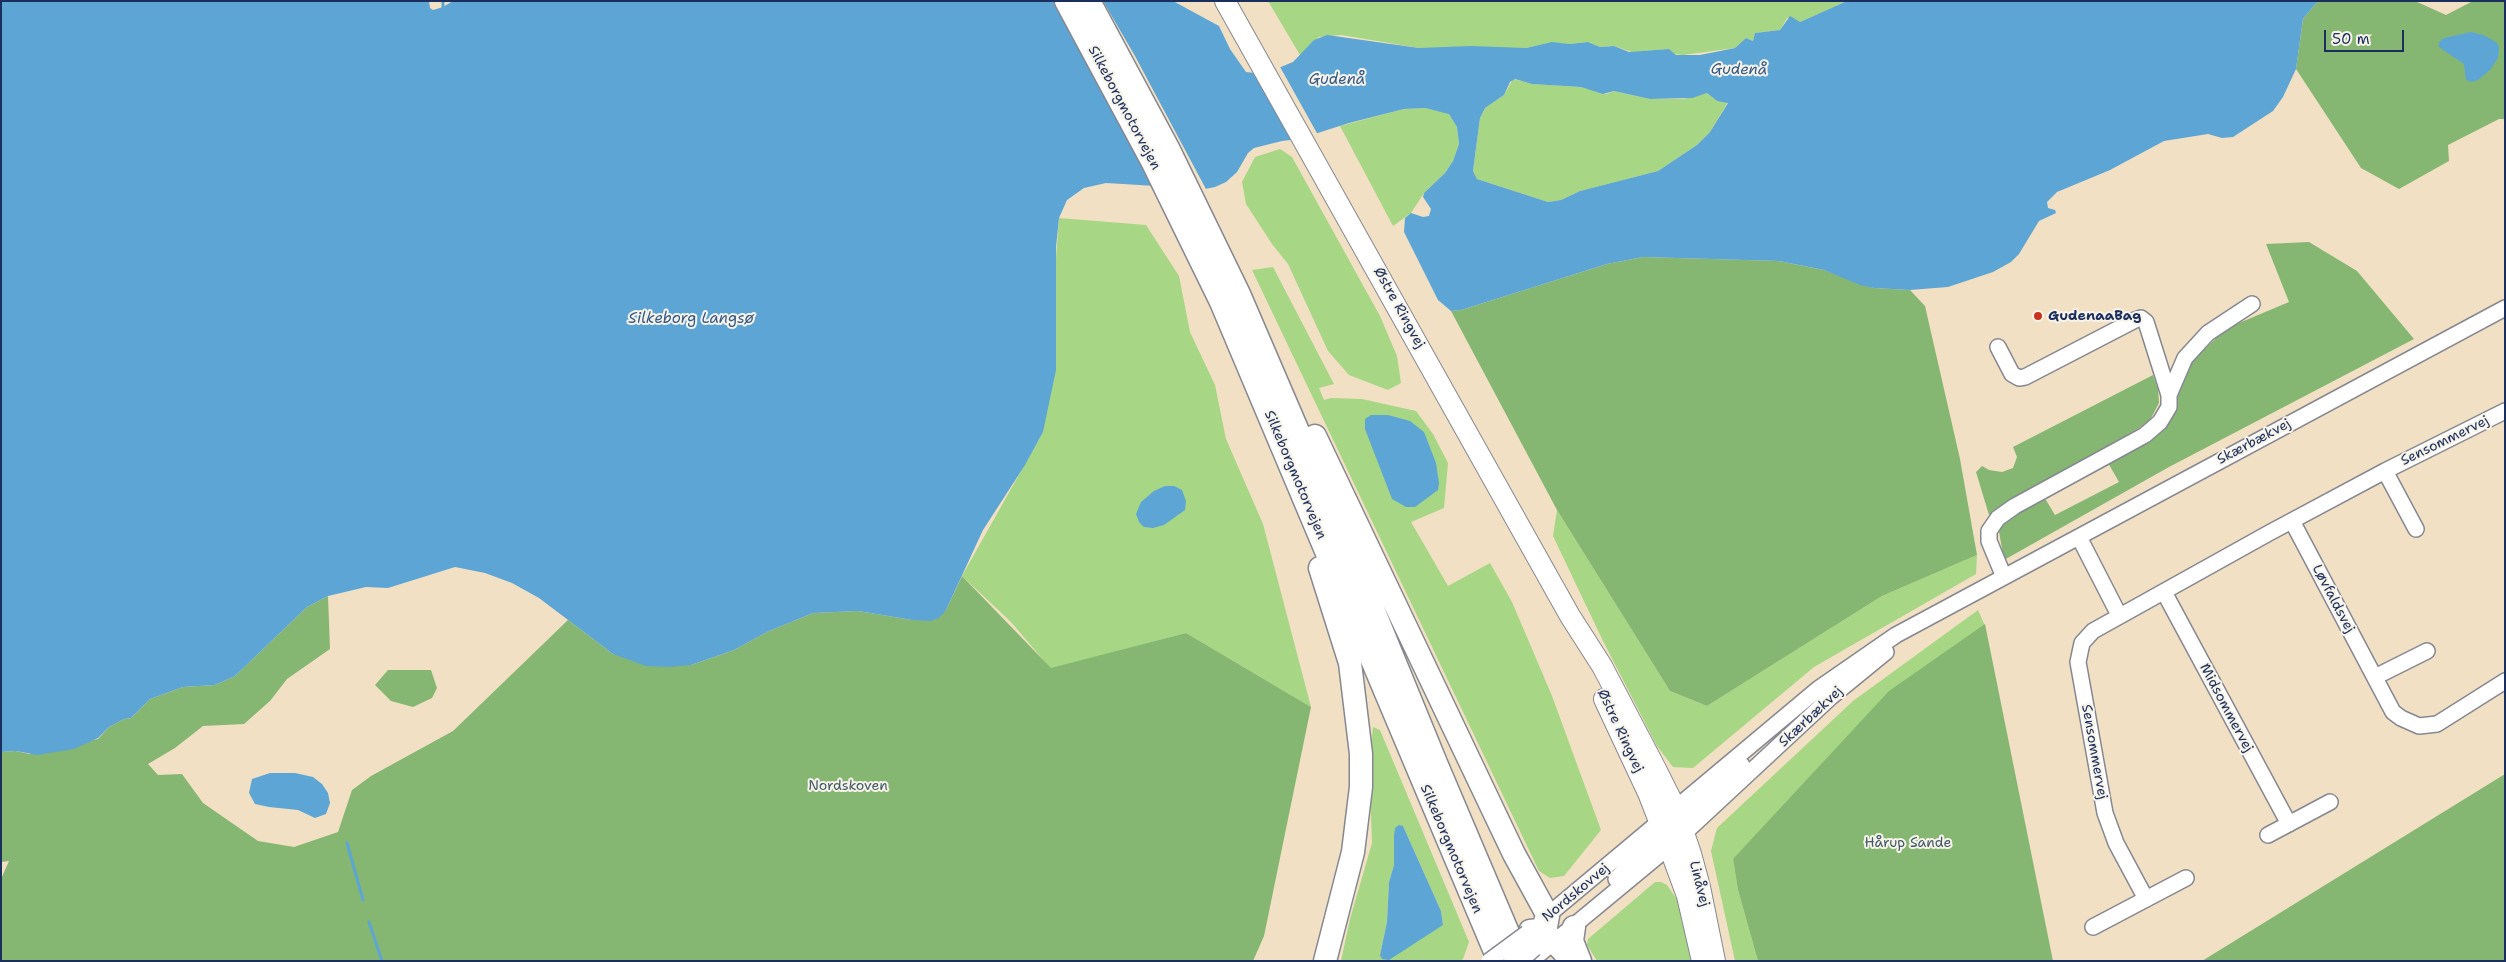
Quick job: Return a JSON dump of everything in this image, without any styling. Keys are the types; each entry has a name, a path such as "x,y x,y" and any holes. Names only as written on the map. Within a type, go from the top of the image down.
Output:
{"highway":[{"name":"Silkeborgmotorvejen","path":"1066,1 1152,161 1236,295 1349,550 1436,763 1536,942"},
{"name":"Silkeborgmotorvejen","path":"1089,1 1169,150 1228,250 1236,295 1238,342 1305,496 1498,960"},
{"path":"1236,295 1514,854 1536,942 1572,961"},
{"path":"1238,342 1333,605 1350,663 1359,722 1361,787 1353,852 1325,961"},
{"path":"1574,927 1572,941 1580,961"},
{"path":"1498,960 1536,942"}],"main road":[{"name":"Østre Ringvej","path":"1225,1 1436,374 1570,616 1602,666 1674,826"},
{"name":"Østre Ringvej","path":"1570,616 1605,701 1648,793 1674,826"},
{"name":"Linåvej","path":"1674,826 1702,961"},
{"path":"1674,826 1694,888 1714,961"}],"street":[{"path":"2169,395 2185,358 2196,344 2208,333 2252,304"},
{"name":"Skærbækvej","path":"1674,826 1761,747 1798,705 1851,664 1881,644 2505,308"},
{"path":"1998,347 2012,374 2019,378 2025,377 2141,318 2146,322 2169,395 2169,407 2160,422 2145,435 2015,506 1998,518 1989,531 1989,541 2004,577"},
{"name":"Sensommervej","path":"2146,899 2116,843 2106,813 2078,662 2082,643 2093,631 2292,521 2385,471 2505,412"},
{"name":"Sensommervej","path":"2385,471 2416,530"},
{"name":"Løvfaldsvej","path":"2292,521 2394,712 2410,724 2419,726 2437,724 2505,680"},
{"path":"2079,537 2119,616"},
{"name":"Midsommervej","path":"2164,592 2289,824"},
{"name":"Skærbækvej","path":"1674,826 1858,673 1945,609"},
{"path":"2375,677 2426,651"},
{"path":"2268,835 2330,802"},
{"name":"Nordskovvej","path":"1536,942 1674,826"},
{"name":"Nordskovvej","path":"1536,942 1574,927 1605,890 1674,826"},
{"path":"2093,927 2186,878"}],"green space":[{"path":"1268,1 1847,1 1800,22 1787,18 1780,30 1755,33 1753,41 1746,38 1735,48 1683,55 1674,54 1669,49 1632,52 1614,46 1600,47 1588,42 1569,44 1548,43 1526,48 1419,48 1341,35 1319,37 1300,55"},
{"path":"2318,1 2415,1 2446,15 2473,1 2505,1 2505,119 2499,119 2448,145 2449,161 2399,189 2361,168 2296,69 2303,19"},
{"path":"1513,79 1533,84 1581,87 1606,94 1614,91 1650,99 1684,99 1707,93 1717,101 1728,102 1710,132 1697,145 1658,171 1580,191 1561,200 1548,202 1477,179 1473,171 1480,118 1485,108 1504,95"},
{"path":"1425,108 1449,113 1457,127 1459,144 1453,161 1445,173 1424,193 1411,213 1393,226 1340,126 1404,109"},
{"path":"1280,149 1292,157 1380,316 1397,356 1401,383 1388,390 1349,375 1328,351 1288,264 1272,244 1246,204 1242,182 1255,157"},
{"path":"1059,218 1146,225 1179,276 1190,332 1215,385 1226,439 1263,524 1311,707 1186,633 1051,669 1011,622 962,576 1043,432"},
{"path":"2309,242 2357,271 2414,339 2169,467 2004,560 1998,526 2043,495 2055,515 2119,482 2107,461 2162,432 2192,361 2227,328 2289,302 2266,244"},
{"path":"1643,257 1779,261 1824,270 1874,288 1910,290 1925,306 1960,459 1977,555 1882,596 1707,706 1670,691 1557,510 1451,311 1461,310 1607,264"},
{"path":"1273,267 1334,384 1319,388 1324,400 1331,398 1362,399 1416,411 1433,434 1448,463 1444,508 1411,522 1448,586 1490,563 1512,602 1552,696 1601,830 1564,876 1550,878 1539,871 1252,270"},
{"path":"2153,375 2158,389 2159,403 2149,422 1989,515 1976,472 1982,466 1989,470 2002,472 2013,468 2017,457 2013,447"},
{"path":"1557,510 1670,691 1707,706 1882,596 1977,555 1976,574 1814,667 1693,768 1673,767 1657,746 1603,641 1553,536"},
{"name":"Nordskoven","path":"962,576 1051,668 1186,633 1311,707 1264,936 1253,961 1,961 1,879 9,861 1,862 1,752 16,751 29,754 98,739 109,727 124,719 131,718 150,699 183,687 215,685 235,676 307,607 328,596 330,649 287,679 270,701 244,724 203,726 175,748 148,764 158,775 182,774 203,803 258,841 294,847 338,832 352,790 371,776 453,731 568,620 613,654 691,665 734,650 767,632 813,613 858,611 912,620 946,610"},
{"path":"1978,610 1985,626 1733,859 1738,890 1758,961 1735,961 1711,851 1717,828 1853,701"},
{"name":"Hårup Sande","path":"1985,624 2053,961 1758,961 1738,890 1733,859 1889,691"},
{"path":"388,670 431,670 437,688 432,698 413,707 391,701 375,685"},
{"path":"1373,727 1380,730 1469,942 1463,959 1460,961 1341,961 1350,919 1372,843 1369,764","holes":["1403,826 1441,911 1443,925 1380,955 1387,922 1389,882 1394,865 1395,828"]},
{"path":"2505,774 2505,961 2202,961"},
{"path":"1655,882 1667,885 1678,901 1694,961 1597,961 1587,945 1588,939"}],"water":[{"name":"Silkeborg Langsø","path":"1,1 429,1 430,8 433,10 453,1 1173,1 1219,26 1230,49 1246,72 1264,74 1293,62 1314,40 1327,35 1419,48 1470,46 1526,48 1552,42 1569,44 1588,42 1600,47 1614,46 1629,52 1669,49 1676,55 1700,55 1735,48 1746,38 1753,41 1755,33 1780,30 1790,16 1800,22 1847,1 2318,1 2303,19 2296,69 2283,97 2273,111 2233,137 2222,138 2208,134 2164,141 2110,170 2057,192 2047,202 2048,208 2055,210 2056,213 2039,221 2019,254 2011,262 1993,272 1948,287 1910,290 1874,288 1860,285 1824,270 1779,261 1643,257 1607,264 1461,310 1451,311 1438,300 1404,232 1405,218 1411,213 1423,217 1429,216 1431,209 1423,197 1424,193 1445,173 1453,161 1459,144 1457,127 1449,114 1425,108 1404,109 1349,123 1299,139 1254,148 1248,153 1237,172 1226,182 1215,187 1205,189 1106,183 1084,188 1067,200 1059,218 1056,247 1056,370 1043,432 1025,465 983,530 946,610 939,618 930,621 912,620 858,611 813,613 767,632 734,650 691,665 669,667 646,666 613,654 539,598 512,583 485,573 455,567 388,588 366,587 328,596 307,607 235,676 215,685 183,687 150,699 131,718 124,719 109,727 98,738 74,749 37,755 16,751 1,752","holes":["1515,79 1532,84 1581,87 1603,94 1614,91 1650,99 1692,98 1707,93 1717,101 1728,103 1710,132 1697,145 1658,171 1580,191 1561,200 1548,202 1477,179 1473,171 1480,118 1485,108 1504,95 1510,82"]},
{"path":"2471,32 2483,35 2496,42 2499,47 2498,58 2490,70 2478,80 2471,82 2466,80 2464,64 2439,47 2439,42 2444,38"},
{"path":"1371,415 1388,415 1410,421 1424,432 1436,463 1439,483 1438,490 1415,507 1406,507 1392,499 1365,429 1365,419"},
{"path":"1165,486 1174,486 1182,490 1186,501 1185,510 1164,525 1153,528 1144,527 1139,522 1136,514 1141,502 1154,491"},
{"path":"270,773 295,773 313,777 322,784 328,793 330,803 326,814 315,818 298,810 255,804 249,793 252,779"},
{"path":"1399,825 1403,826 1441,911 1443,925 1389,960 1382,959 1380,955 1387,922 1389,882 1394,865 1395,828"}],"pier":[{"path":"1080,1 1103,1 1135,56 1207,191 1179,190"},
{"path":"1279,65 1318,135 1293,143 1252,70 1263,71"}],"waterway":[{"path":"443,1 443,7"},
{"path":"347,843 363,900"},
{"path":"369,922 382,961"}],"place":[{"name":"GudenaaBag","path":"2038,316"}],"water label":[{"name":"Gudenå","path":"1739,70"},
{"name":"Gudenå","path":"1337,80"}]}
